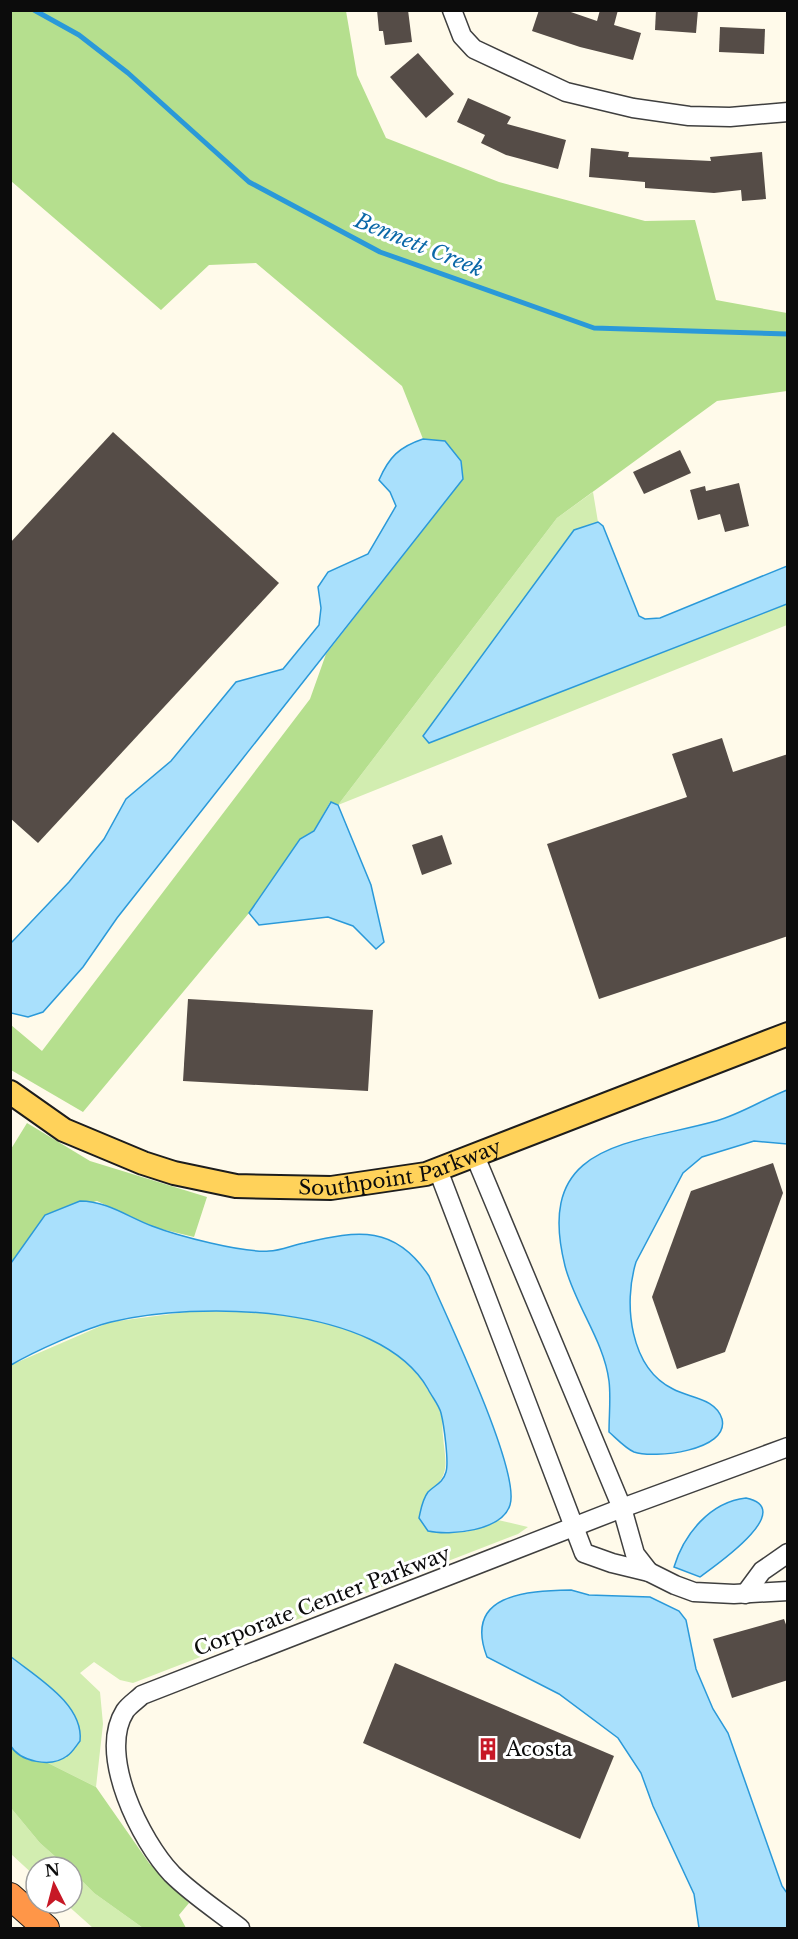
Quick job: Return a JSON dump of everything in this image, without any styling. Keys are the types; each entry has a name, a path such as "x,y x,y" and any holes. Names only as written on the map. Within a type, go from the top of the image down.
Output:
{"highway":[{"path":"10,1896 46,1929"}],"main road":[{"name":"Southpoint Parkway","path":"10,1092 64,1130 94,1144 174,1173 236,1186 331,1188 400,1179 438,1170 788,1034"}],"street":[{"path":"452,10 462,36 474,49 566,92 633,108 689,116 730,117 788,112"},
{"path":"475,1156 622,1508 635,1554 649,1572"},
{"path":"438,1170 572,1528 584,1553 649,1572 694,1592 745,1594 788,1591"},
{"name":"Corporate Center Parkway","path":"240,1929 172,1874 146,1839 127,1798 118,1768 117,1738 125,1711 142,1695 622,1508 788,1447"},
{"path":"745,1594 762,1571 788,1553"}],"green space":[{"path":"11,11 346,11 357,75 386,138 499,182 645,221 695,220 716,300 787,313 787,391 717,401 557,518 338,805 330,802 314,831 300,839 249,913 83,1112 11,1070 11,1025 42,1051 310,699 326,654 463,479 445,441 423,439 402,386 256,263 209,265 161,310 11,181"},
{"path":"593,492 598,522 574,531 423,736 429,743 787,604 787,625 338,805 557,518"},
{"path":"27,1123 90,1161 207,1197 194,1237 153,1227 97,1201 45,1215 11,1263 11,1149"},
{"path":"194,1311 291,1316 357,1333 386,1347 410,1367 430,1393 441,1413 444,1474 436,1486 428,1492 466,1532 498,1520 528,1527 518,1534 133,1683 120,1680 94,1662 80,1673 100,1692 103,1724 96,1787 48,1763 67,1757 61,1697 11,1656 11,1365 110,1322"},
{"path":"10,1745 28,1760 48,1763 96,1787 149,1863 189,1903 179,1915 186,1928 143,1928 94,1893 84,1883 84,1855 54,1855 40,1843 11,1808"},
{"path":"11,1808 40,1843 54,1855 24,1855 24,1866 11,1854"},
{"path":"84,1883 94,1893 143,1928 93,1928 78,1915 84,1915"}],"water":[{"path":"423,439 445,441 461,461 463,479 117,918 83,967 43,1012 28,1017 11,1013 11,943 69,882 104,839 126,799 171,761 236,682 283,669 319,625 321,608 318,587 328,572 368,554 396,506 390,492 379,480 391,459 401,449"},
{"path":"598,522 603,526 639,616 645,619 660,618 787,566 787,604 429,743 423,736 574,530"},
{"path":"331,802 338,805 371,885 384,942 376,949 353,926 328,917 259,925 249,913 300,839 314,831"},
{"path":"787,1090 787,1144 754,1141 702,1157 683,1173 636,1262 630,1297 631,1315 639,1351 647,1366 673,1389 714,1407 722,1419 721,1430 714,1439 703,1445 672,1453 634,1452 609,1432 610,1387 606,1366 565,1266 559,1225 563,1194 576,1172 596,1156 651,1136 725,1118"},
{"path":"80,1201 108,1207 152,1226 178,1234 243,1249 273,1251 324,1239 359,1234 389,1240 403,1248 416,1259 429,1276 494,1428 510,1487 510,1505 505,1514 497,1521 474,1530 449,1533 428,1531 419,1518 424,1498 443,1479 447,1467 445,1434 439,1407 428,1389 404,1361 370,1339 329,1324 283,1315 236,1311 147,1315 88,1329 11,1365 11,1263 45,1215"},
{"path":"746,1498 760,1504 763,1513 758,1525 748,1538 700,1577 674,1567 684,1543 700,1522 721,1506"},
{"path":"571,1590 589,1595 650,1597 679,1611 686,1620 696,1669 713,1709 728,1733 782,1886 787,1893 787,1928 699,1928 694,1894 653,1806 641,1773 618,1738 559,1694 487,1657 482,1636 484,1620 491,1608 503,1600 518,1595"},
{"path":"10,1656 56,1692 74,1715 79,1728 80,1741 71,1753 60,1760 45,1762 28,1759 21,1756 10,1745"}],"building":[{"path":"377,10 408,10 412,42 385,45 383,31 379,31"},
{"path":"539,10 565,10 597,21 600,10 618,10 614,25 641,33 633,60 580,47 532,31"},
{"path":"656,10 698,10 696,33 655,30"},
{"path":"720,27 765,29 764,54 719,52"},
{"path":"418,53 454,94 426,118 390,77"},
{"path":"468,98 511,117 507,124 566,140 558,169 506,155 481,143 485,135 457,122"},
{"path":"591,148 629,152 628,157 711,161 710,157 762,152 766,199 742,201 741,190 714,193 645,188 645,182 589,177"},
{"path":"113,432 279,583 38,843 10,818 10,543"},
{"path":"680,450 691,473 644,494 633,472"},
{"path":"739,483 749,526 725,532 720,514 698,520 690,490 705,486 706,491"},
{"path":"722,738 733,772 788,754 788,936 599,999 547,844 687,797 672,754"},
{"path":"442,835 452,864 422,875 412,845"},
{"path":"188,999 373,1010 368,1091 183,1081"},
{"path":"773,1163 783,1193 725,1352 677,1369 652,1297 691,1191"},
{"path":"784,1619 788,1630 788,1680 732,1698 713,1639"},
{"name":"Acosta","path":"395,1663 614,1756 580,1839 363,1743"}],"waterway":[{"name":"Bennett Creek","path":"34,10 79,35 128,73 249,182 380,252 594,328 788,334"}],"place":[{"name":"Acosta","path":"488,1749"}]}
